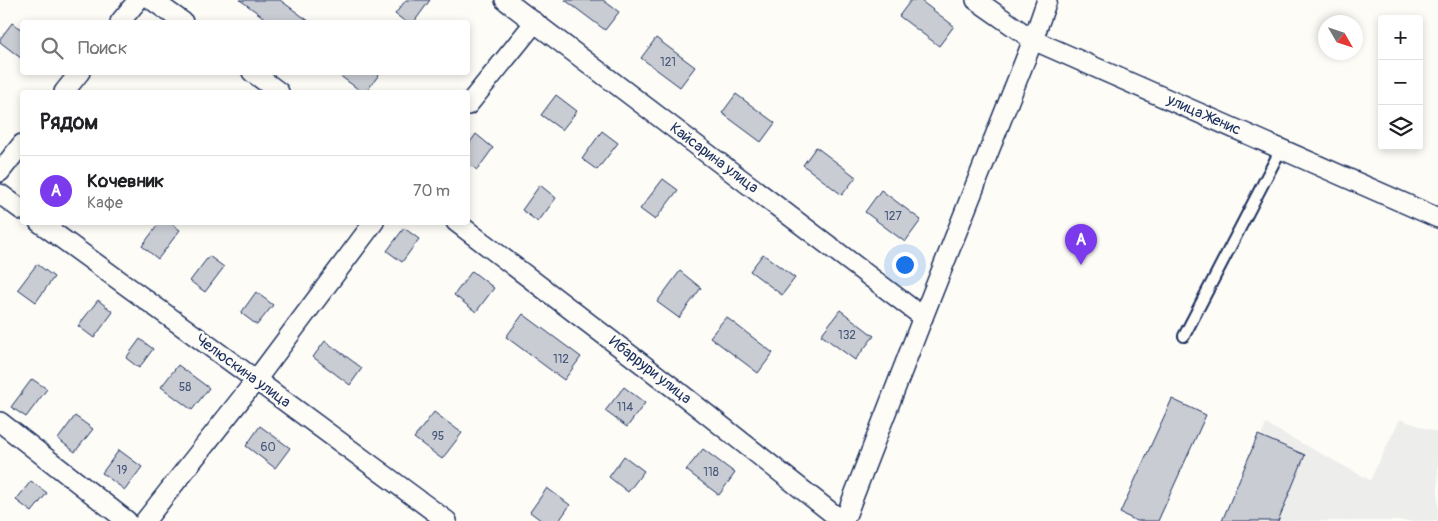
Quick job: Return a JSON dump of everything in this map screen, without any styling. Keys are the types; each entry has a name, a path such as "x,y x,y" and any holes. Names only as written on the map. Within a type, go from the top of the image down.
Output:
{"street":[{"path":"122,20 138,0"},
{"path":"152,0 180,20"},
{"name":"Кайсарина улица","path":"505,0 923,316"},
{"name":"улица Женис","path":"976,0 1033,40 1438,218"},
{"path":"843,521 1033,40 1047,0"},
{"path":"470,103 535,22"},
{"path":"66,90 78,75"},
{"path":"256,75 276,90"},
{"path":"0,172 20,147"},
{"path":"0,194 20,209"},
{"name":"Челюскина улица","path":"43,225 447,521"},
{"path":"145,521 256,380 372,225"},
{"name":"Ибаррури улица","path":"460,225 675,389 843,521"},
{"path":"0,422 127,521"}],"lane":[{"path":"1184,336 1281,149"}],"shaded area":[{"path":"1400,419 1438,433 1438,521 1227,521 1266,424 1370,480"}],"building":[{"path":"240,0 280,0 307,20 267,20"},
{"path":"406,0 430,0 415,20 403,20 395,14"},
{"path":"565,0 603,0 619,12 605,30"},
{"path":"911,0 920,0 954,26 939,46 899,16"},
{"path":"12,23 20,29 20,57 0,42 0,39"},
{"path":"656,38 695,67 680,87 641,58"},
{"path":"339,75 379,75 368,90 359,90"},
{"path":"736,94 775,123 761,142 722,113"},
{"path":"556,95 577,111 562,130 541,115"},
{"path":"602,131 618,143 597,170 582,159"},
{"path":"476,134 493,148 477,170 470,165 470,142"},
{"path":"816,147 856,177 842,195 803,165"},
{"path":"663,179 678,190 655,220 640,209"},
{"path":"540,185 556,198 538,222 522,210"},
{"path":"881,190 921,220 905,242 865,212"},
{"path":"158,225 173,225 180,230 158,259 142,246"},
{"path":"404,228 419,239 402,262 387,251"},
{"path":"763,254 795,278 782,295 750,271"},
{"path":"209,256 224,267 205,292 190,281"},
{"path":"37,264 54,277 36,302 18,289"},
{"path":"472,271 494,288 476,312 454,295"},
{"path":"680,271 701,288 679,318 657,302"},
{"path":"256,292 273,305 257,325 241,313"},
{"path":"98,300 113,312 94,338 78,326"},
{"path":"840,310 874,336 855,360 821,335"},
{"path":"523,314 581,357 564,380 506,337"},
{"path":"726,317 773,353 758,373 710,337"},
{"path":"140,339 153,349 139,368 126,358"},
{"path":"325,341 362,368 350,385 313,357"},
{"path":"178,365 209,388 192,410 161,387"},
{"path":"32,379 47,389 26,417 11,407"},
{"path":"624,387 645,403 627,427 605,411"},
{"path":"1172,399 1206,415 1158,521 1137,521 1120,513"},
{"path":"434,412 462,433 442,459 414,438"},
{"path":"75,416 93,429 75,452 58,439"},
{"path":"260,426 290,448 275,468 246,446"},
{"path":"1258,435 1305,455 1278,521 1222,521"},
{"path":"703,449 735,473 719,495 686,470"},
{"path":"119,450 142,467 125,490 102,473"},
{"path":"624,456 644,471 628,492 609,477"},
{"path":"31,481 47,493 32,512 16,500"},
{"path":"547,488 570,505 559,521 542,521 530,512"}],"place":[{"name":"Кочевник","path":"1081,265"}]}
